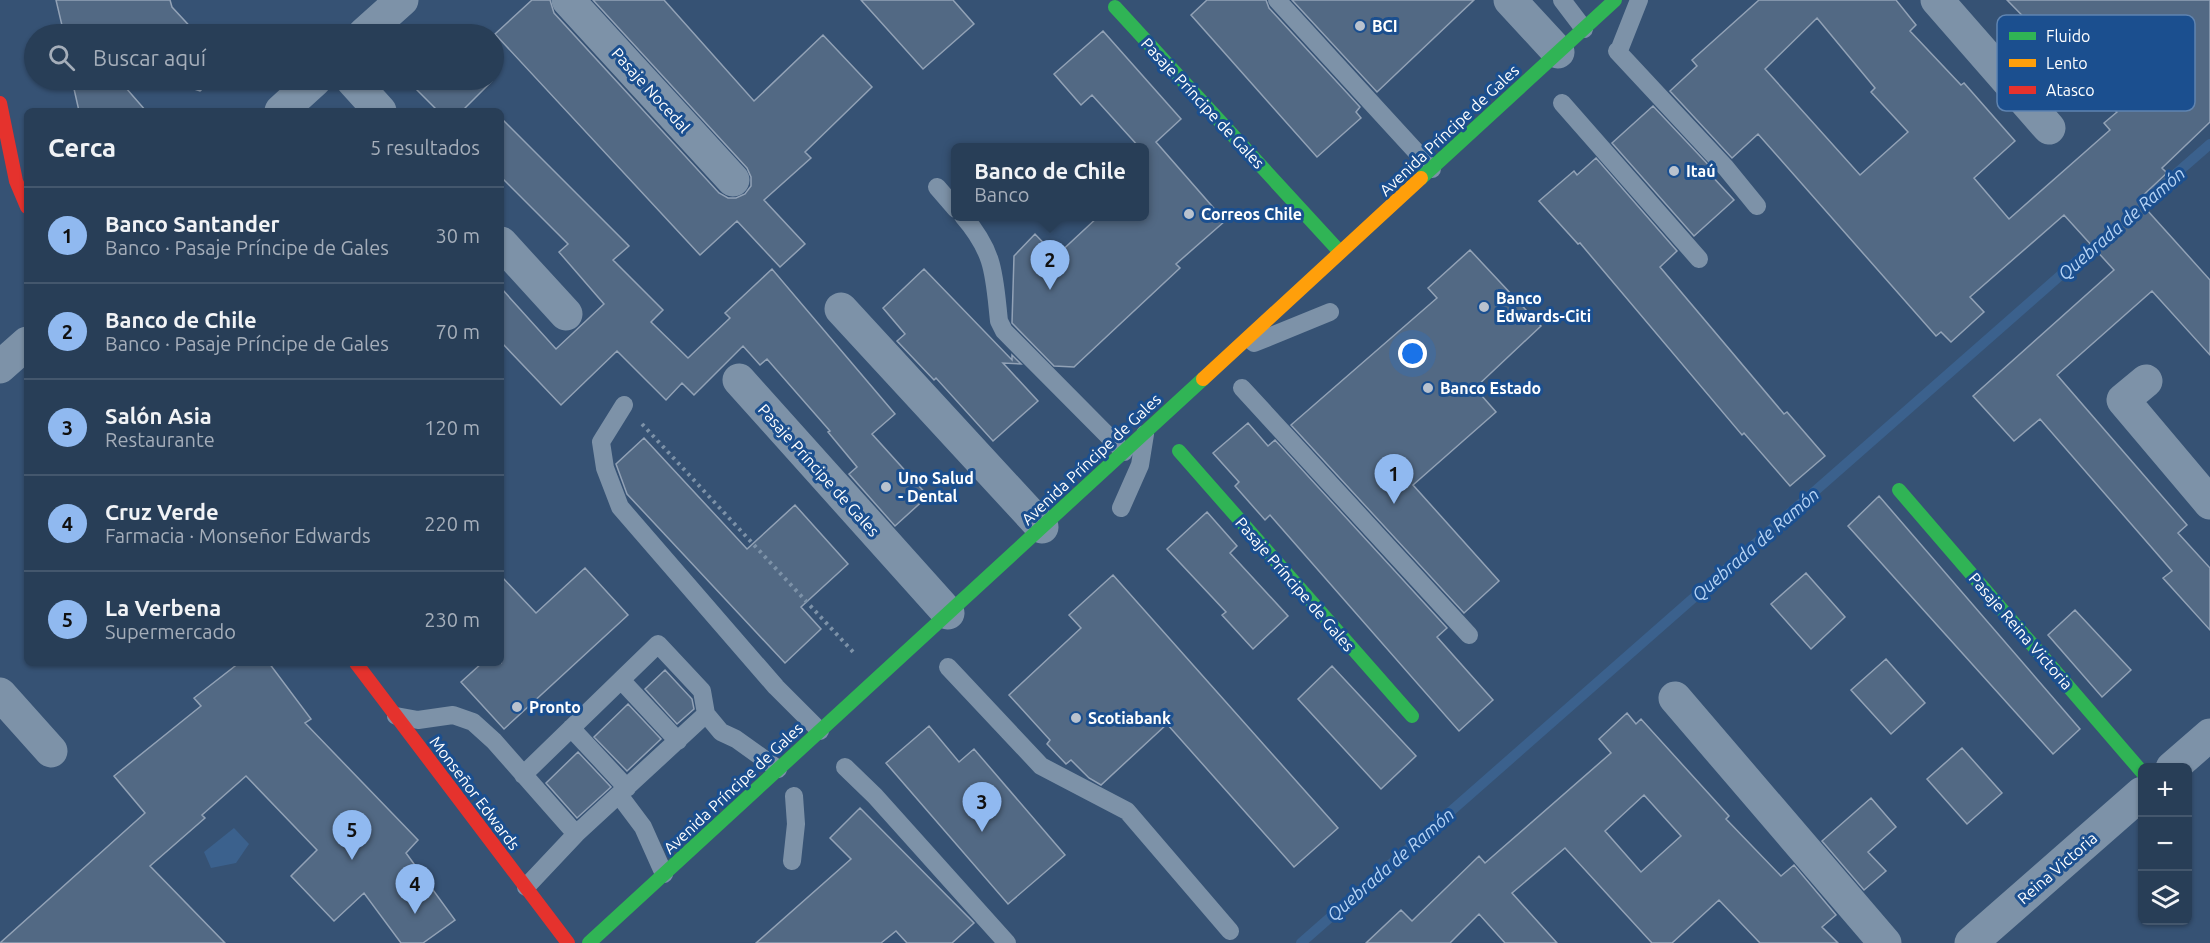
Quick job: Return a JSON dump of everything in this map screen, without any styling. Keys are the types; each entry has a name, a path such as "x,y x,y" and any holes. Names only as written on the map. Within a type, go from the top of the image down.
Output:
{"street":[{"path":"375,24 402,0"},
{"name":"Pasaje Nocedal","path":"568,0 734,180"},
{"path":"1510,0 1558,52"},
{"name":"Avenida Príncipe de Gales","path":"589,943 1615,0"},
{"path":"1937,0 1997,69"},
{"name":"Pasaje Príncipe de Gales","path":"1115,7 1340,252"},
{"path":"284,108 304,90"},
{"path":"361,90 377,108"},
{"path":"0,103 16,181 24,200"},
{"path":"2034,111 2049,128"},
{"path":"504,246 566,314"},
{"path":"841,309 1042,527"},
{"path":"0,367 24,346"},
{"name":"Pasaje Príncipe de Gales","path":"739,380 948,614"},
{"path":"2146,381 2123,400 2210,503"},
{"name":"Pasaje Príncipe de Gales","path":"1179,451 1412,716"},
{"name":"Pasaje Reina Victoria","path":"1899,490 2138,767"},
{"name":"Monseñor Edwards","path":"358,666 568,943"},
{"path":"0,694 51,751"},
{"path":"1675,698 1885,943"},
{"path":"2178,763 2210,735"},
{"name":"Reina Victoria","path":"1971,943 2138,797"}],"lane":[{"path":"1277,0 1432,169"},
{"path":"1562,0 1584,29"},
{"path":"1639,0 1618,49 1726,168 1757,206"},
{"path":"1562,103 1699,259"},
{"path":"936,187 951,204"},
{"path":"967,221 980,236 988,251 999,321 1004,331 1124,452"},
{"path":"1236,349 1330,312"},
{"path":"1242,388 1468,635"},
{"path":"624,405 601,442 605,468 620,507 776,687 820,731"},
{"path":"1121,508 1140,465 1145,432"},
{"path":"523,775 658,644 702,691 706,714 721,732 736,739 778,769"},
{"path":"948,667 1041,766 1126,812 1230,931"},
{"path":"621,680 678,741"},
{"path":"526,887 576,834 706,714"},
{"path":"396,716 417,720 453,715 473,722 576,834"},
{"path":"572,728 623,792 643,827 664,874"},
{"path":"845,767 875,796 1007,943"},
{"path":"792,861 796,824 794,796"}],"path":[{"path":"624,405 856,654"}],"water":[{"path":"234,828 249,844 236,863 211,868 204,852"}],"building":[{"path":"56,0 170,0 172,7 188,24 62,24"},
{"path":"532,0 550,0 554,13 719,193 728,198 736,198 745,194 751,186 751,177 747,168 593,0 664,0 754,101 823,35 872,87 805,152 811,158 764,200 805,244 780,267 737,221 700,255 504,44 504,26"},
{"path":"861,0 953,0 974,24 923,69"},
{"path":"1207,0 1266,0 1269,8 1360,107 1356,112 1361,118 1317,157 1191,15"},
{"path":"1292,0 1474,0 1377,92"},
{"path":"1759,0 1896,0 1916,25 1910,31 1961,85 1964,83 2015,141 1974,178 2009,219 2110,130 2104,123 2116,111 2195,111 2195,15 2022,15 2007,0 2210,0 2210,122 2162,168 2167,173 2138,200 2210,280 2210,355 2152,291 2057,375 2187,525 2178,533 2210,568 2210,630 2163,578 2172,571 2040,419 2014,441 1973,396 2114,270 2064,215 1970,297 1984,312 1951,342 1941,332 1936,336 1758,134 1732,158 1670,91 1697,66 1692,60","holes":["1817,18 1875,88 1871,92 1908,132 1860,175 1765,69"]},
{"path":"1103,31 1181,119 1156,142 1225,221 1176,264 1180,268 1074,367 1054,366 1012,323 1014,256 1035,234 1056,256 1094,221 1149,221 1149,143 1135,143 1092,95 1081,105 1054,74"},
{"path":"74,90 128,90 143,108 78,108"},
{"path":"417,90 483,90 465,108 435,108"},
{"name":"Itaú","path":"1653,106 1715,172 1711,175 1734,200 1694,236 1612,143"},
{"path":"504,121 629,246 613,260 663,310 651,322 688,358 730,318 725,313 772,269 895,414 872,434 928,496 895,526 849,474 857,467 828,432 830,431 767,359 760,365 743,346 694,395 682,383 666,400 617,351 561,405 504,345 504,291 556,349 604,304 559,252 568,244 504,180"},
{"path":"1596,158 1677,251 1660,267 1784,414 1787,412 1825,456 1790,486 1744,433 1742,435 1580,243 1578,244 1539,201 1574,171 1577,175"},
{"path":"1470,250 1541,326 1475,388 1496,412 1413,485 1499,581 1464,613 1291,425 1437,298 1428,288"},
{"path":"924,269 1012,360 1012,355 1021,364 1003,363 1038,401 993,441 936,378 934,380 897,341 905,334 883,308"},
{"path":"1248,423 1268,446 1275,440 1447,628 1437,637 1493,700 1459,731 1270,515 1265,520 1235,486 1239,482 1213,453"},
{"path":"644,438 747,549 795,505 848,564 801,607 821,629 785,663 627,494 616,464"},
{"path":"1879,496 2080,729 2053,754 1848,526"},
{"path":"1207,512 1237,546 1230,553 1288,616 1253,649 1222,615 1226,612 1167,549"},
{"path":"585,568 628,615 504,729 461,682 479,666 504,666 504,579 536,613"},
{"path":"1806,573 1845,617 1811,649 1771,604"},
{"path":"1113,575 1338,828 1294,867 1167,724 1101,785 1089,778 1071,760 1066,764 1047,744 1050,740 1009,695 1081,628 1069,615"},
{"path":"2075,610 2131,670 2102,697 2048,635"},
{"path":"1886,659 1925,703 1891,734 1851,690"},
{"path":"235,666 271,666 311,719 305,723 418,840 406,853 455,920 423,943 401,943 364,893 334,921 291,876 317,850 246,776 202,815 205,818 150,866 225,943 0,943 145,813 114,776 201,706 194,698"},
{"path":"1332,666 1416,756 1381,789 1298,699"},
{"path":"665,670 692,699 694,709 677,724 645,689"},
{"path":"628,704 661,739 627,771 594,737"},
{"path":"1627,713 1636,724 1641,719 1729,816 1726,819 1781,876 1794,865 1836,915 1822,927 1838,943 1760,943 1719,900 1672,943 1652,943 1565,848 1512,893 1557,943 1505,943 1479,914 1450,943 1366,943 1401,910 1412,921 1479,856 1485,863 1611,753 1599,739","holes":["1644,795 1681,836 1641,872 1605,831"]},
{"path":"929,726 959,762 974,749 1065,855 1008,904 886,763"},
{"path":"1962,748 2002,793 1967,824 1927,779"},
{"path":"578,752 611,787 577,818 546,783"},
{"path":"1871,798 1896,827 1868,852 1886,871 1864,890 1822,841"},
{"path":"860,808 974,923 952,943 907,943 896,931 881,943 756,943 851,859 830,838"}],"waterway":[{"name":"Quebrada de Ramón","path":"2131,213 2210,144"},
{"name":"Quebrada de Ramón","path":"1301,943 2104,237"}],"traffic: fast":[{"path":"1421,178 1615,0"},
{"path":"1115,7 1340,252"},
{"path":"589,943 1203,379"},
{"path":"1179,451 1412,716"},
{"path":"1899,490 2138,767"}],"traffic: slow":[{"path":"1203,379 1421,178"}],"traffic: jam":[{"path":"0,103 16,181 24,200"},
{"path":"358,666 568,943"}],"place":[{"name":"BCI","path":"1360,26"},
{"name":"Itaú","path":"1674,171"},
{"name":"Correos Chile","path":"1189,214"},
{"name":"Banco de Chile","path":"1050,290"},
{"name":"Banco Edwards-Citi","path":"1484,307"},
{"name":"Banco Estado","path":"1428,388"},
{"name":"Uno Salud - Dental","path":"886,487"},
{"name":"Banco Santander","path":"1394,504"},
{"name":"Pronto","path":"517,707"},
{"name":"Scotiabank","path":"1076,718"},
{"name":"Salón Asia","path":"982,832"},
{"name":"La Verbena","path":"352,860"},
{"name":"Cruz Verde","path":"415,914"}]}
